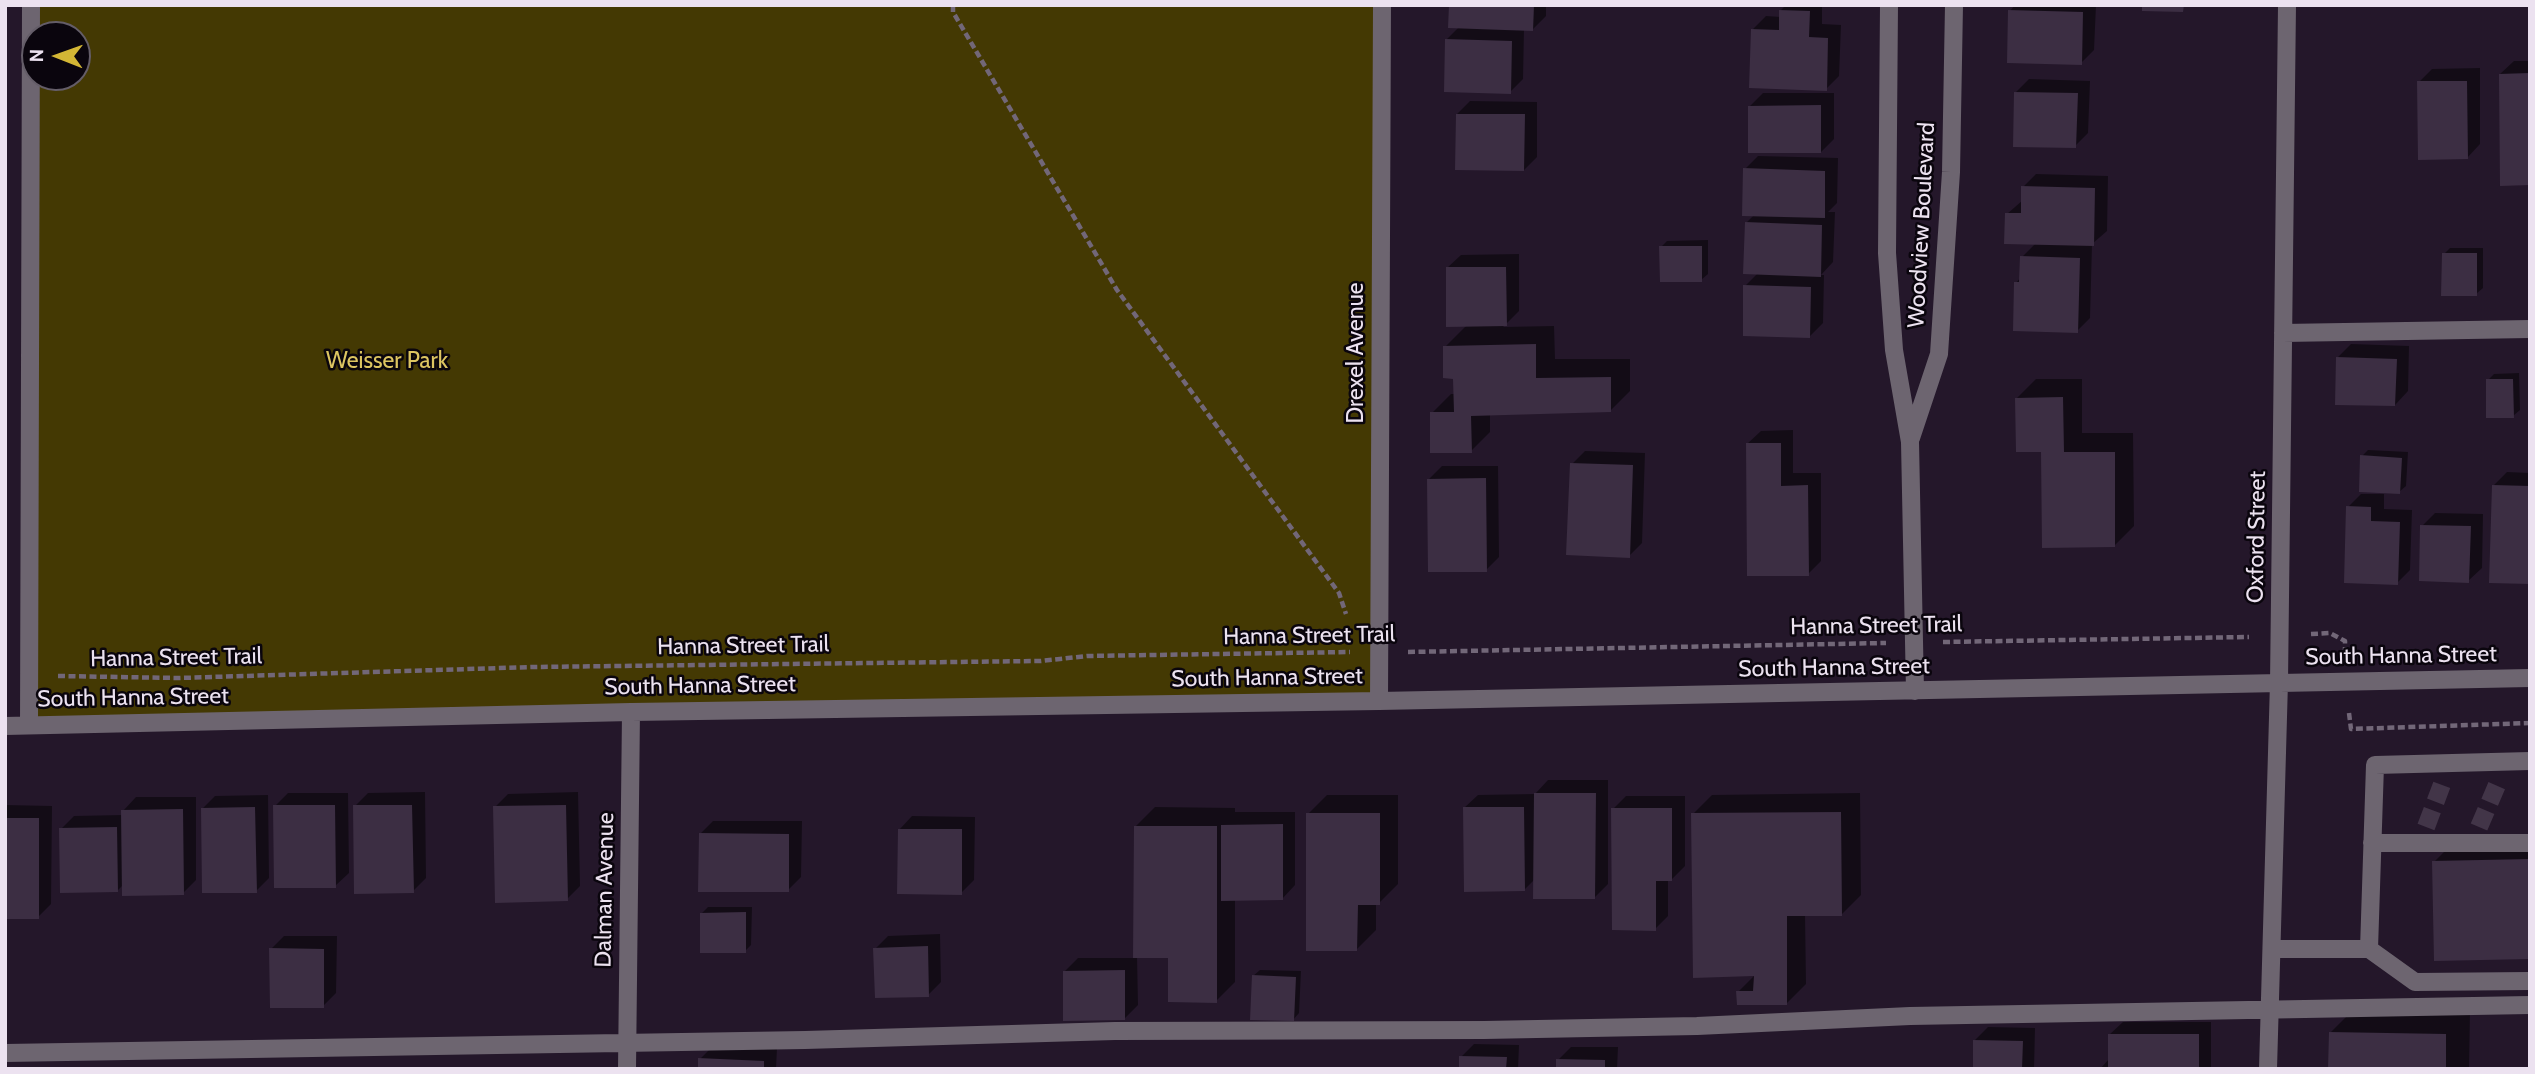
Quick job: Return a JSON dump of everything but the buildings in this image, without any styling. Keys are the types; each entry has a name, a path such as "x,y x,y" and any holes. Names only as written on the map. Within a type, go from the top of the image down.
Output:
{"street":[{"path":"29,725 32,5"},
{"name":"Drexel Avenue","path":"1379,701 1382,5"},
{"name":"Woodview Boulevard","path":"1889,5 1887,253 1894,350 1910,442 1915,691"},
{"name":"Woodview Boulevard","path":"1910,442 1939,354 1951,172 1954,5"},
{"name":"Oxford Street","path":"2268,1069 2280,636 2287,5"},
{"path":"2283,333 2530,328"},
{"name":"South Hanna Street","path":"5,726 2530,678"},
{"name":"Dalman Avenue","path":"627,1069 632,712"},
{"path":"2369,949 2375,765 2447,771 2504,770 2530,761"},
{"path":"2372,843 2423,835 2476,835 2530,843"},
{"path":"2272,949 2369,949 2415,982 2530,981"},
{"path":"5,1053 806,1040 1115,1031 1697,1026 1910,1016 2530,1005"}],"path":[{"path":"953,5 953,12 1117,290 1339,593 1348,617"},
{"name":"Hanna Street Trail","path":"29,676 178,678 534,667 875,661 920,663 1062,660 1087,656 1379,653 2330,633 2345,641 2345,681 2351,729 2530,723"}],"green space":[{"name":"Weisser Park","path":"31,5 1382,5 1379,701 29,725 31,91 91,91 91,21 31,21"}],"tunnel":[{"path":"2479,827 2500,778"},
{"path":"2426,827 2444,779"}]}
